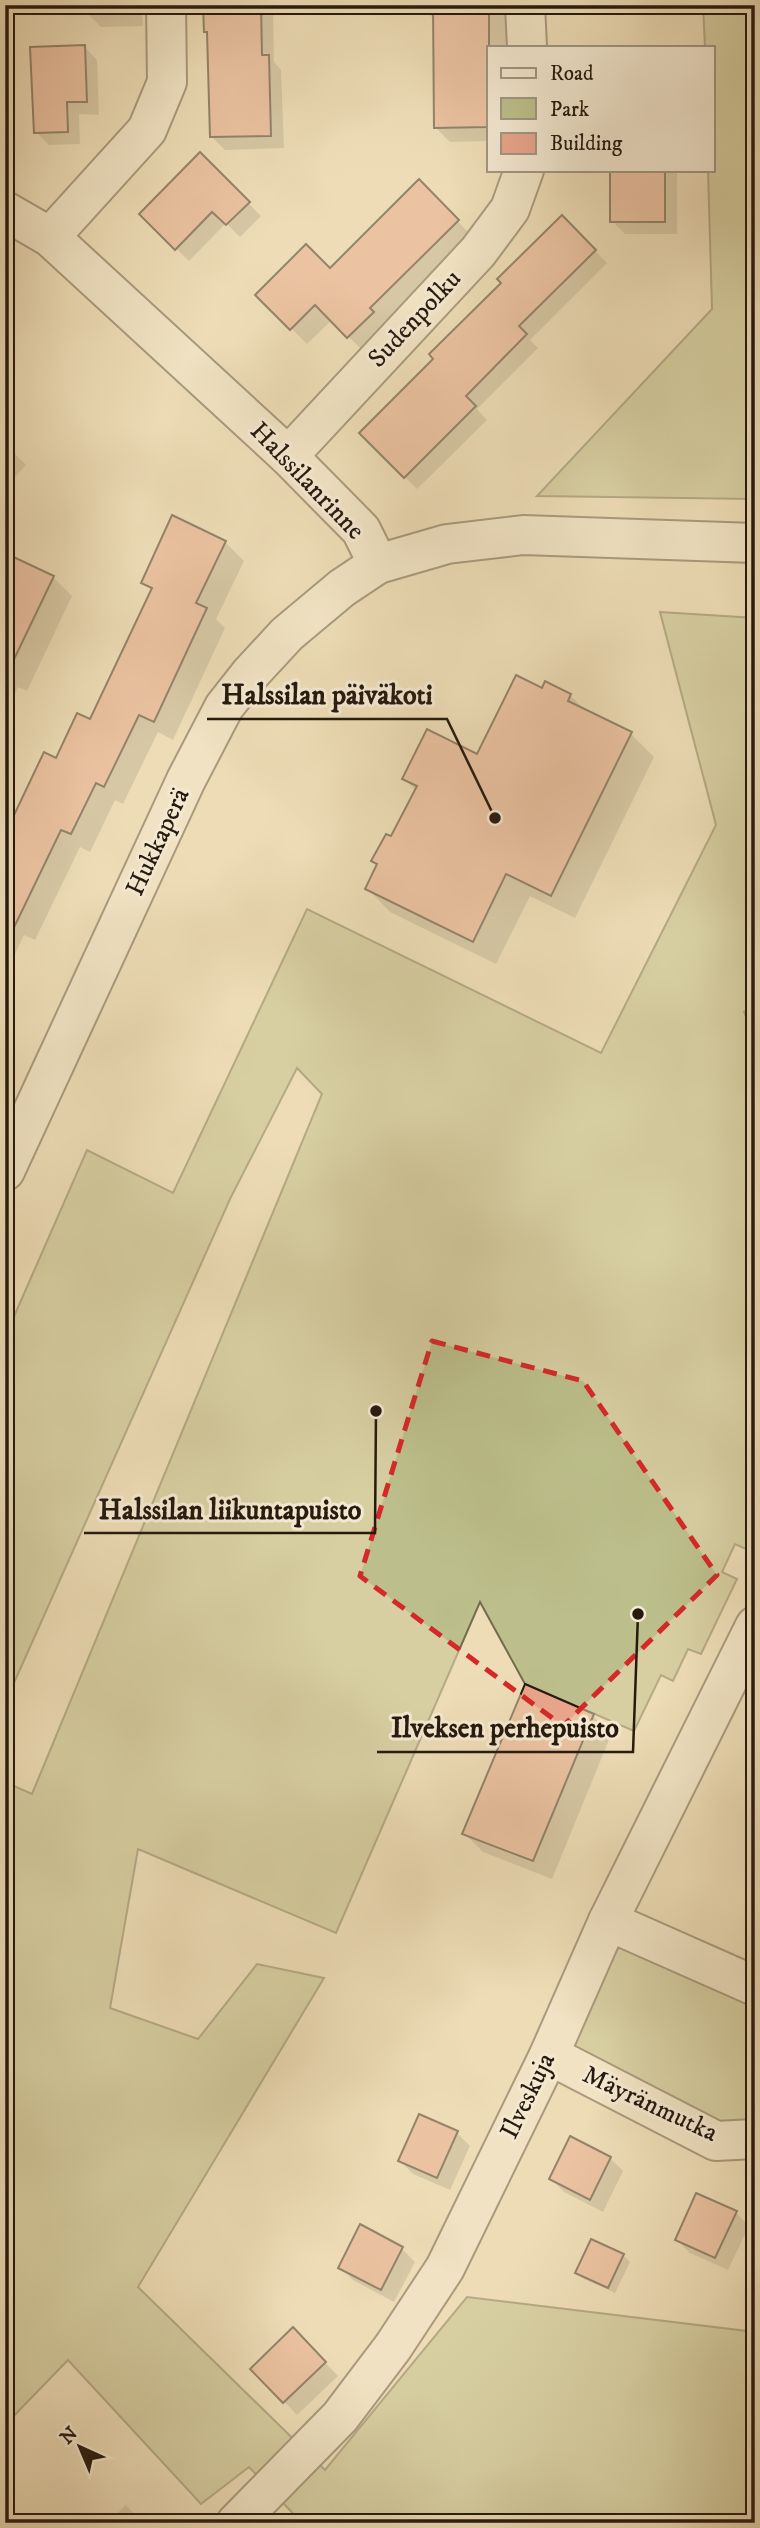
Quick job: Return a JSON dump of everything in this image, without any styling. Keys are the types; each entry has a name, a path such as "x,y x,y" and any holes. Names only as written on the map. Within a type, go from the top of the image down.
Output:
{"street":[{"path":"50,237 147,130 167,82 166,5"},
{"path":"525,5 527,46"},
{"name":"Sudenpolku","path":"288,456 478,251 510,209 523,172"},
{"name":"Halssilanrinne","path":"5,211 50,237 288,456 361,530 378,564 447,544 523,535 755,543"},
{"name":"Hukkaperä","path":"5,1171 186,780 224,707 287,634 342,588 378,564"},
{"name":"Ilveskuja","path":"236,2523 340,2417 393,2347 445,2268 549,2055 608,1921 755,1626"},
{"path":"608,1921 755,1986"},
{"name":"Mäyränmutka","path":"549,2055 716,2141 755,2139"}],"highlighted area":[{"path":"432,1341 583,1381 717,1575 563,1726 360,1576"}],"green space":[{"path":"703,5 755,5 755,499 537,496 712,309 708,172 714,172 714,46 705,46"},
{"path":"660,612 755,618 755,1007 744,1012 755,1036 755,1553 735,1544 722,1572 737,1579 701,1654 688,1649 673,1681 661,1675 634,1731 525,1684 480,1602 336,1933 138,1849 110,2008 198,2039 257,1964 324,1978 138,2287 325,2470 467,2297 755,2332 755,2523 302,2523 249,2467 201,2504 68,2360 5,2425 5,1782 32,1794 322,1094 297,1068 230,1199 5,1703 5,1337 87,1150 173,1193 307,909 601,1053 716,825"},
{"path":"608,1921 755,1986 755,2139 549,2055"}],"building":[{"path":"203,5 261,5 262,55 269,55 271,136 210,137 207,32 204,32"},
{"path":"433,5 489,5 487,127 434,128"},
{"path":"85,45 87,102 67,102 68,132 34,133 30,47"},
{"path":"200,152 250,202 226,225 212,212 175,250 139,214"},
{"path":"610,172 665,172 665,222 610,222"},
{"path":"419,179 459,220 370,308 374,312 347,338 315,305 290,330 255,295 306,244 330,268"},
{"path":"562,215 596,250 519,326 527,334 466,396 476,406 404,478 359,433 433,359 429,354 501,283 497,279"},
{"path":"172,515 226,541 196,603 207,608 154,722 139,715 104,787 96,783 71,834 61,830 5,946 5,834 44,752 56,758 77,713 90,719 152,588 141,583"},
{"path":"5,553 54,576 5,678"},
{"path":"516,675 542,688 545,681 571,694 568,701 632,732 551,896 506,874 473,942 365,889 377,864 371,861 386,834 391,836 417,786 402,779 427,729 477,754"},
{"path":"525,1684 594,1714 533,1861 462,1834"},
{"path":"419,2114 458,2131 437,2178 398,2161"},
{"path":"570,2136 611,2157 590,2200 549,2179"},
{"path":"696,2193 737,2211 715,2258 675,2240"},
{"path":"360,2224 403,2247 381,2290 338,2268"},
{"path":"591,2239 624,2254 608,2288 575,2273"},
{"path":"293,2327 326,2362 283,2403 250,2369"}],"place":[{"name":"Halssilan päiväkoti","path":"495,818"},
{"name":"Halssilan liikuntapuisto","path":"376,1411"},
{"name":"Ilveksen perhepuisto","path":"638,1614"}]}
